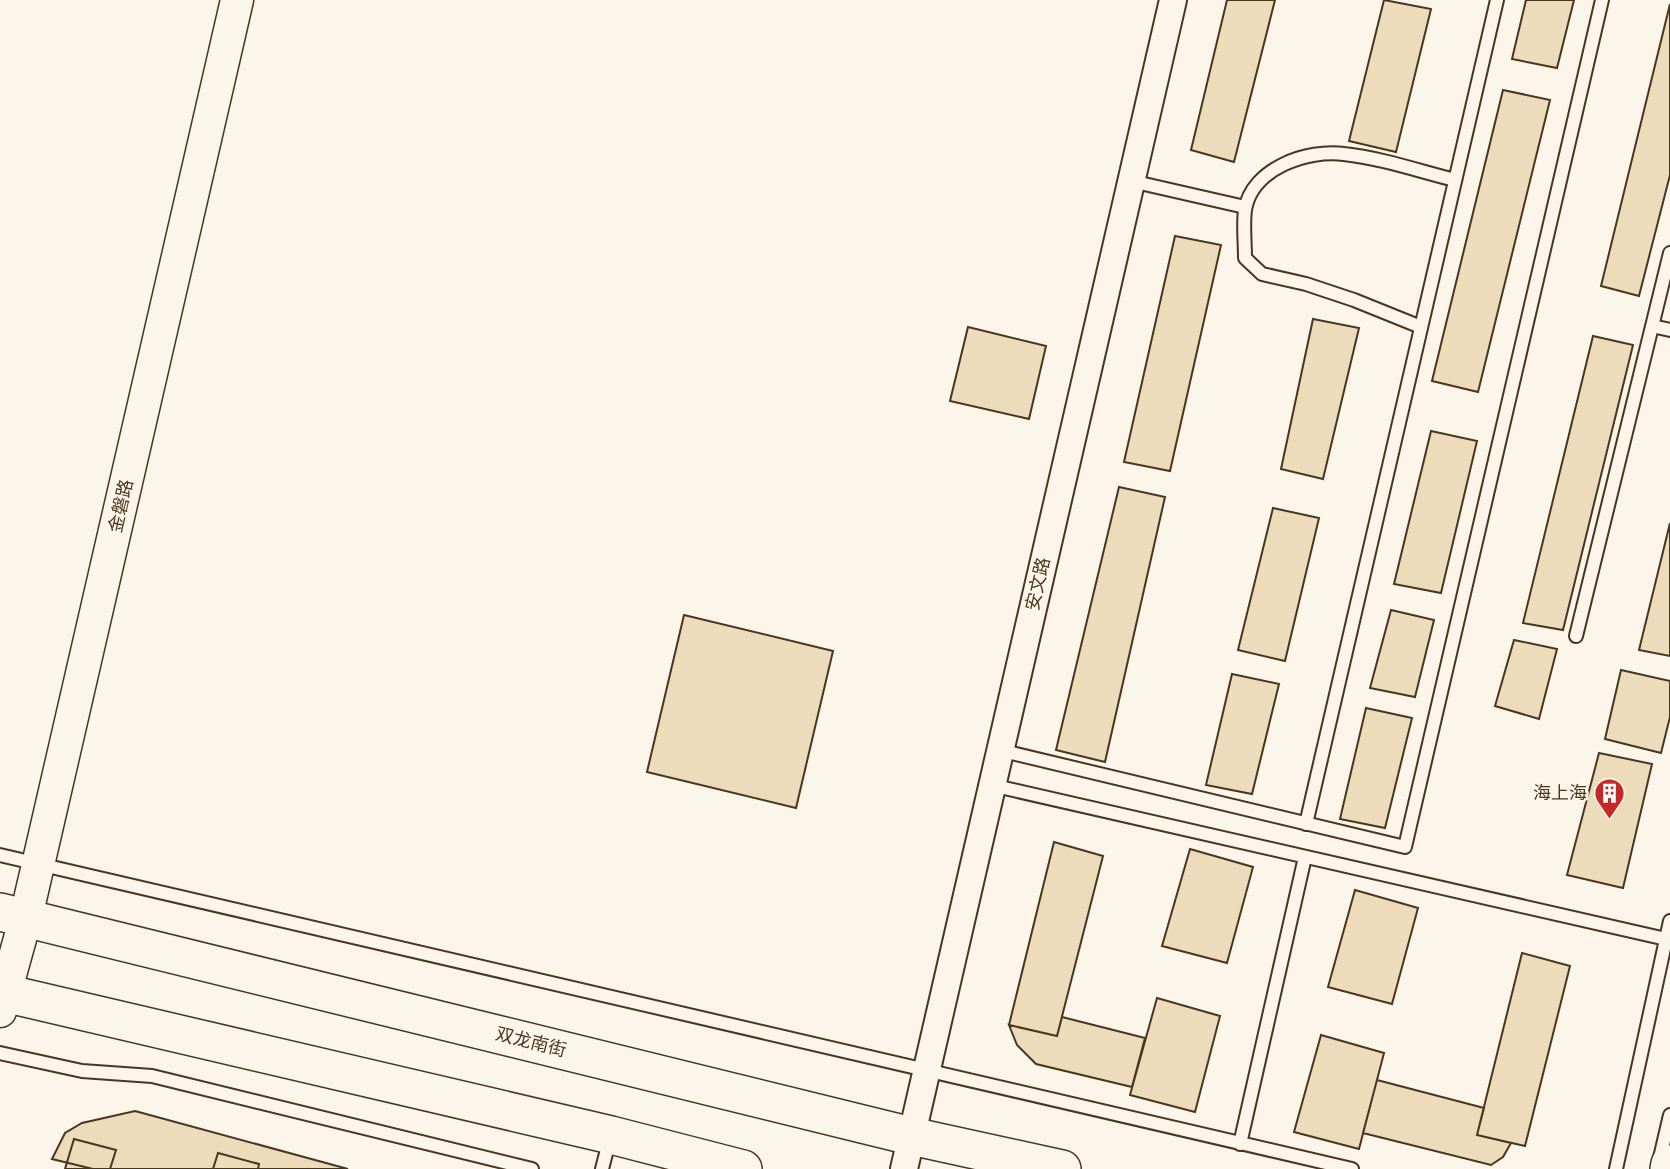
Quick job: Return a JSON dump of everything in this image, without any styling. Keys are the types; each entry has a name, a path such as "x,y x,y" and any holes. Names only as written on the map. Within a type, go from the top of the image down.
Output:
{"main road":[{"name":"双龙南街","path":"13,914 907,1152 1062,1169"},
{"path":"2,999 606,1152 652,1152 743,1169"},
{"path":"1669,1169 1670,1164"}],"street":[{"name":"金磐路","path":"2,999 13,914 38,864 237,0"},
{"name":"安文路","path":"907,1152 1173,0"}],"lane":[{"path":"1306,824 1497,0"},
{"path":"999,750 1405,847 1602,0"},
{"path":"1421,327 1342,296 1262,274 1245,258 1245,207 1259,181 1278,166 1310,156 1343,153 1455,180"},
{"path":"1131,181 1245,207"},
{"path":"1576,636 1670,253"},
{"path":"1652,326 1670,330"},
{"path":"991,785 1666,939"},
{"path":"0,855 1352,1169"},
{"path":"1240,1144 1305,856"},
{"path":"1616,1169 1670,921"},
{"path":"0,1053 82,1071 152,1076 532,1169"},
{"path":"1657,1169 1670,1115"}],"building":[{"path":"1227,0 1275,0 1234,162 1191,150"},
{"path":"1384,0 1431,9 1396,152 1349,141"},
{"path":"1526,0 1574,0 1557,68 1512,59"},
{"path":"1670,4 1670,175 1639,296 1601,286"},
{"path":"1503,90 1550,100 1478,392 1432,381"},
{"path":"1175,236 1221,245 1170,471 1124,462"},
{"path":"1313,319 1359,328 1323,479 1281,469"},
{"path":"968,327 1046,346 1029,419 950,401"},
{"path":"1593,336 1633,345 1563,630 1523,623"},
{"path":"1431,431 1477,441 1441,593 1394,584"},
{"path":"1119,487 1165,497 1105,762 1056,750"},
{"path":"1273,508 1319,518 1285,661 1238,650"},
{"path":"1670,523 1670,656 1639,650"},
{"path":"1391,610 1434,620 1415,697 1370,688"},
{"path":"684,615 833,651 796,808 647,772"},
{"path":"1514,640 1557,649 1539,719 1495,706"},
{"path":"1621,670 1670,681 1670,717 1661,753 1605,739"},
{"path":"1232,674 1279,684 1252,794 1206,785"},
{"path":"1366,708 1412,718 1385,828 1340,819"},
{"name":"海上海","path":"1599,753 1652,764 1623,888 1567,875"},
{"path":"1054,842 1103,856 1057,1036 1009,1025"},
{"path":"1190,849 1253,867 1227,963 1162,946"},
{"path":"1355,890 1418,908 1392,1004 1328,987"},
{"path":"1522,953 1570,966 1525,1146 1477,1135"},
{"path":"1157,998 1220,1016 1195,1112 1130,1095"},
{"path":"1062,1017 1145,1038 1132,1087 1036,1064 1017,1045 1009,1025 1057,1036"},
{"path":"1321,1035 1384,1053 1359,1149 1294,1132"},
{"path":"1377,1080 1484,1108 1477,1135 1511,1143 1503,1157 1491,1165 1363,1133"},
{"path":"135,1111 348,1169 93,1169 52,1159 65,1133 82,1123"},
{"path":"74,1139 116,1150 110,1169 65,1169"},
{"path":"218,1153 259,1164 258,1169 213,1169"}],"place":[{"name":"海上海","path":"1610,820"}]}
